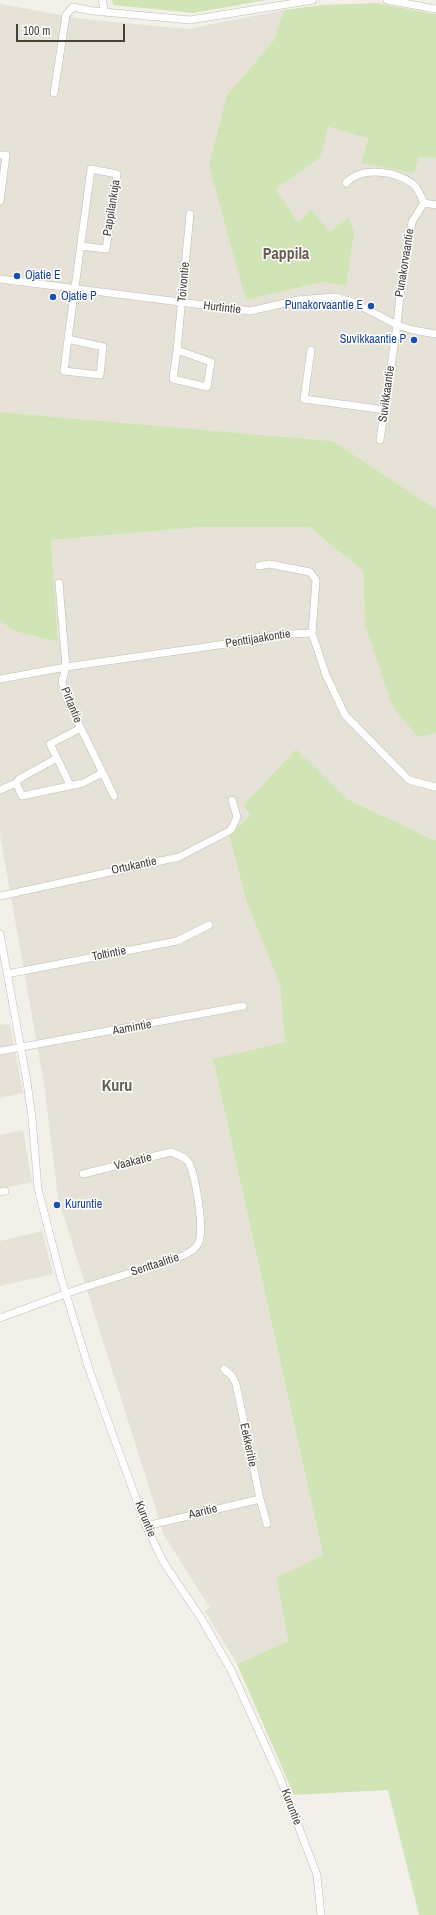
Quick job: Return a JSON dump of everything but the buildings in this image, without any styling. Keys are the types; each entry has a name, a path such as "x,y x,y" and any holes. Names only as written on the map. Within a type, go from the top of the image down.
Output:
{"street":[{"path":"102,0 105,12"},
{"path":"54,93 66,14 73,7 105,12 190,20 313,0"},
{"path":"387,0 436,9"},
{"path":"0,156 6,156 0,201"},
{"name":"Pappilankuja","path":"68,339 103,346 100,375 64,370 74,289 91,169 118,174 106,249 81,246"},
{"path":"346,183 352,177 373,172 397,175 414,185 424,203 436,205"},
{"name":"Punakorvaantie","path":"397,325 401,286 412,222 424,203"},
{"name":"Toivontie","path":"177,350 211,362 207,387 172,379 177,350 190,214"},
{"name":"Hurtintie","path":"0,279 250,311 298,300 334,297 353,302 397,325 413,330 436,334"},
{"name":"Suvikkaantie","path":"380,440 397,325"},
{"path":"311,350 304,399 385,410"},
{"path":"259,566 269,564 310,572 316,580 312,633 326,675 345,715 409,780 435,787"},
{"name":"Pirtantie","path":"59,583 66,667 62,682 69,704 114,796"},
{"name":"Penttijaakontie","path":"0,679 66,667 226,644 272,635 312,633"},
{"path":"70,786 50,744 81,728"},
{"path":"0,790 16,783 19,779 56,758"},
{"path":"16,783 22,796 70,786 102,773"},
{"name":"Ortukantie","path":"0,896 179,856 231,830 237,817 232,800"},
{"name":"Toltintie","path":"7,974 177,941 209,926"},
{"name":"Kuruntie","path":"0,934 32,1118 38,1189 66,1294 90,1372 146,1526 164,1563 201,1618 231,1670 280,1778 317,1875 321,1915"},
{"name":"Aamintie","path":"0,1051 243,1006"},
{"name":"Vaakatie","path":"83,1174 172,1152 182,1156"},
{"name":"Senttaalitie","path":"0,1318 66,1294 185,1255 194,1248 198,1243 202,1224 189,1162 182,1156"},
{"name":"Eekkeritie","path":"224,1369 232,1376 236,1384 260,1499 267,1524"},
{"name":"Aaritie","path":"146,1526 260,1499"}],"shaded area":[{"path":"0,4 84,19 187,29 284,10 274,40 227,95 246,300 323,282 346,286 349,218 330,232 298,222 276,189 320,158 327,127 368,137 361,163 419,157 436,158 436,509 333,441 0,412"},
{"path":"202,527 309,527 363,571 365,624 418,736 436,733 436,839 434,840 347,799 296,749 244,807 252,813 229,836 247,903 280,985 285,1042 213,1060 323,1555 278,1579 288,1641 237,1664 205,1611 210,1608 164,1535 58,1198 44,1084 0,835 0,620 13,631 58,642 51,540"},
{"path":"0,1024 10,1025 23,1093 0,1098"},
{"path":"23,1130 32,1182 0,1189 0,1135"},
{"path":"42,1231 53,1274 0,1286 0,1241"}],"green space":[{"path":"112,0 266,0 193,13 113,5"},
{"path":"377,3 436,14 436,158 419,157 414,173 361,163 368,138 328,127 320,158 276,189 298,222 311,210 330,232 349,217 354,232 346,286 323,282 246,300 209,166 227,95 274,40 284,10 322,5"},
{"path":"0,412 333,441 436,509 436,733 418,737 393,707 365,624 363,571 309,527 202,527 51,540 58,642 13,631 0,620"},
{"path":"296,749 347,799 434,840 436,839 436,1915 419,1915 388,1790 294,1795 237,1664 288,1641 277,1578 323,1555 213,1059 285,1042 280,985 247,903 229,836 251,814 243,806"}],"place":[{"name":"Ojatie E","path":"17,276"},
{"name":"Ojatie P","path":"53,297"},
{"name":"Punakorvaantie E","path":"371,306"},
{"name":"Suvikkaantie P","path":"414,340"},
{"name":"Kuruntie","path":"57,1205"}],"district":[{"name":"Pappila","path":"286,255"},
{"name":"Kuru","path":"117,1087"}]}
